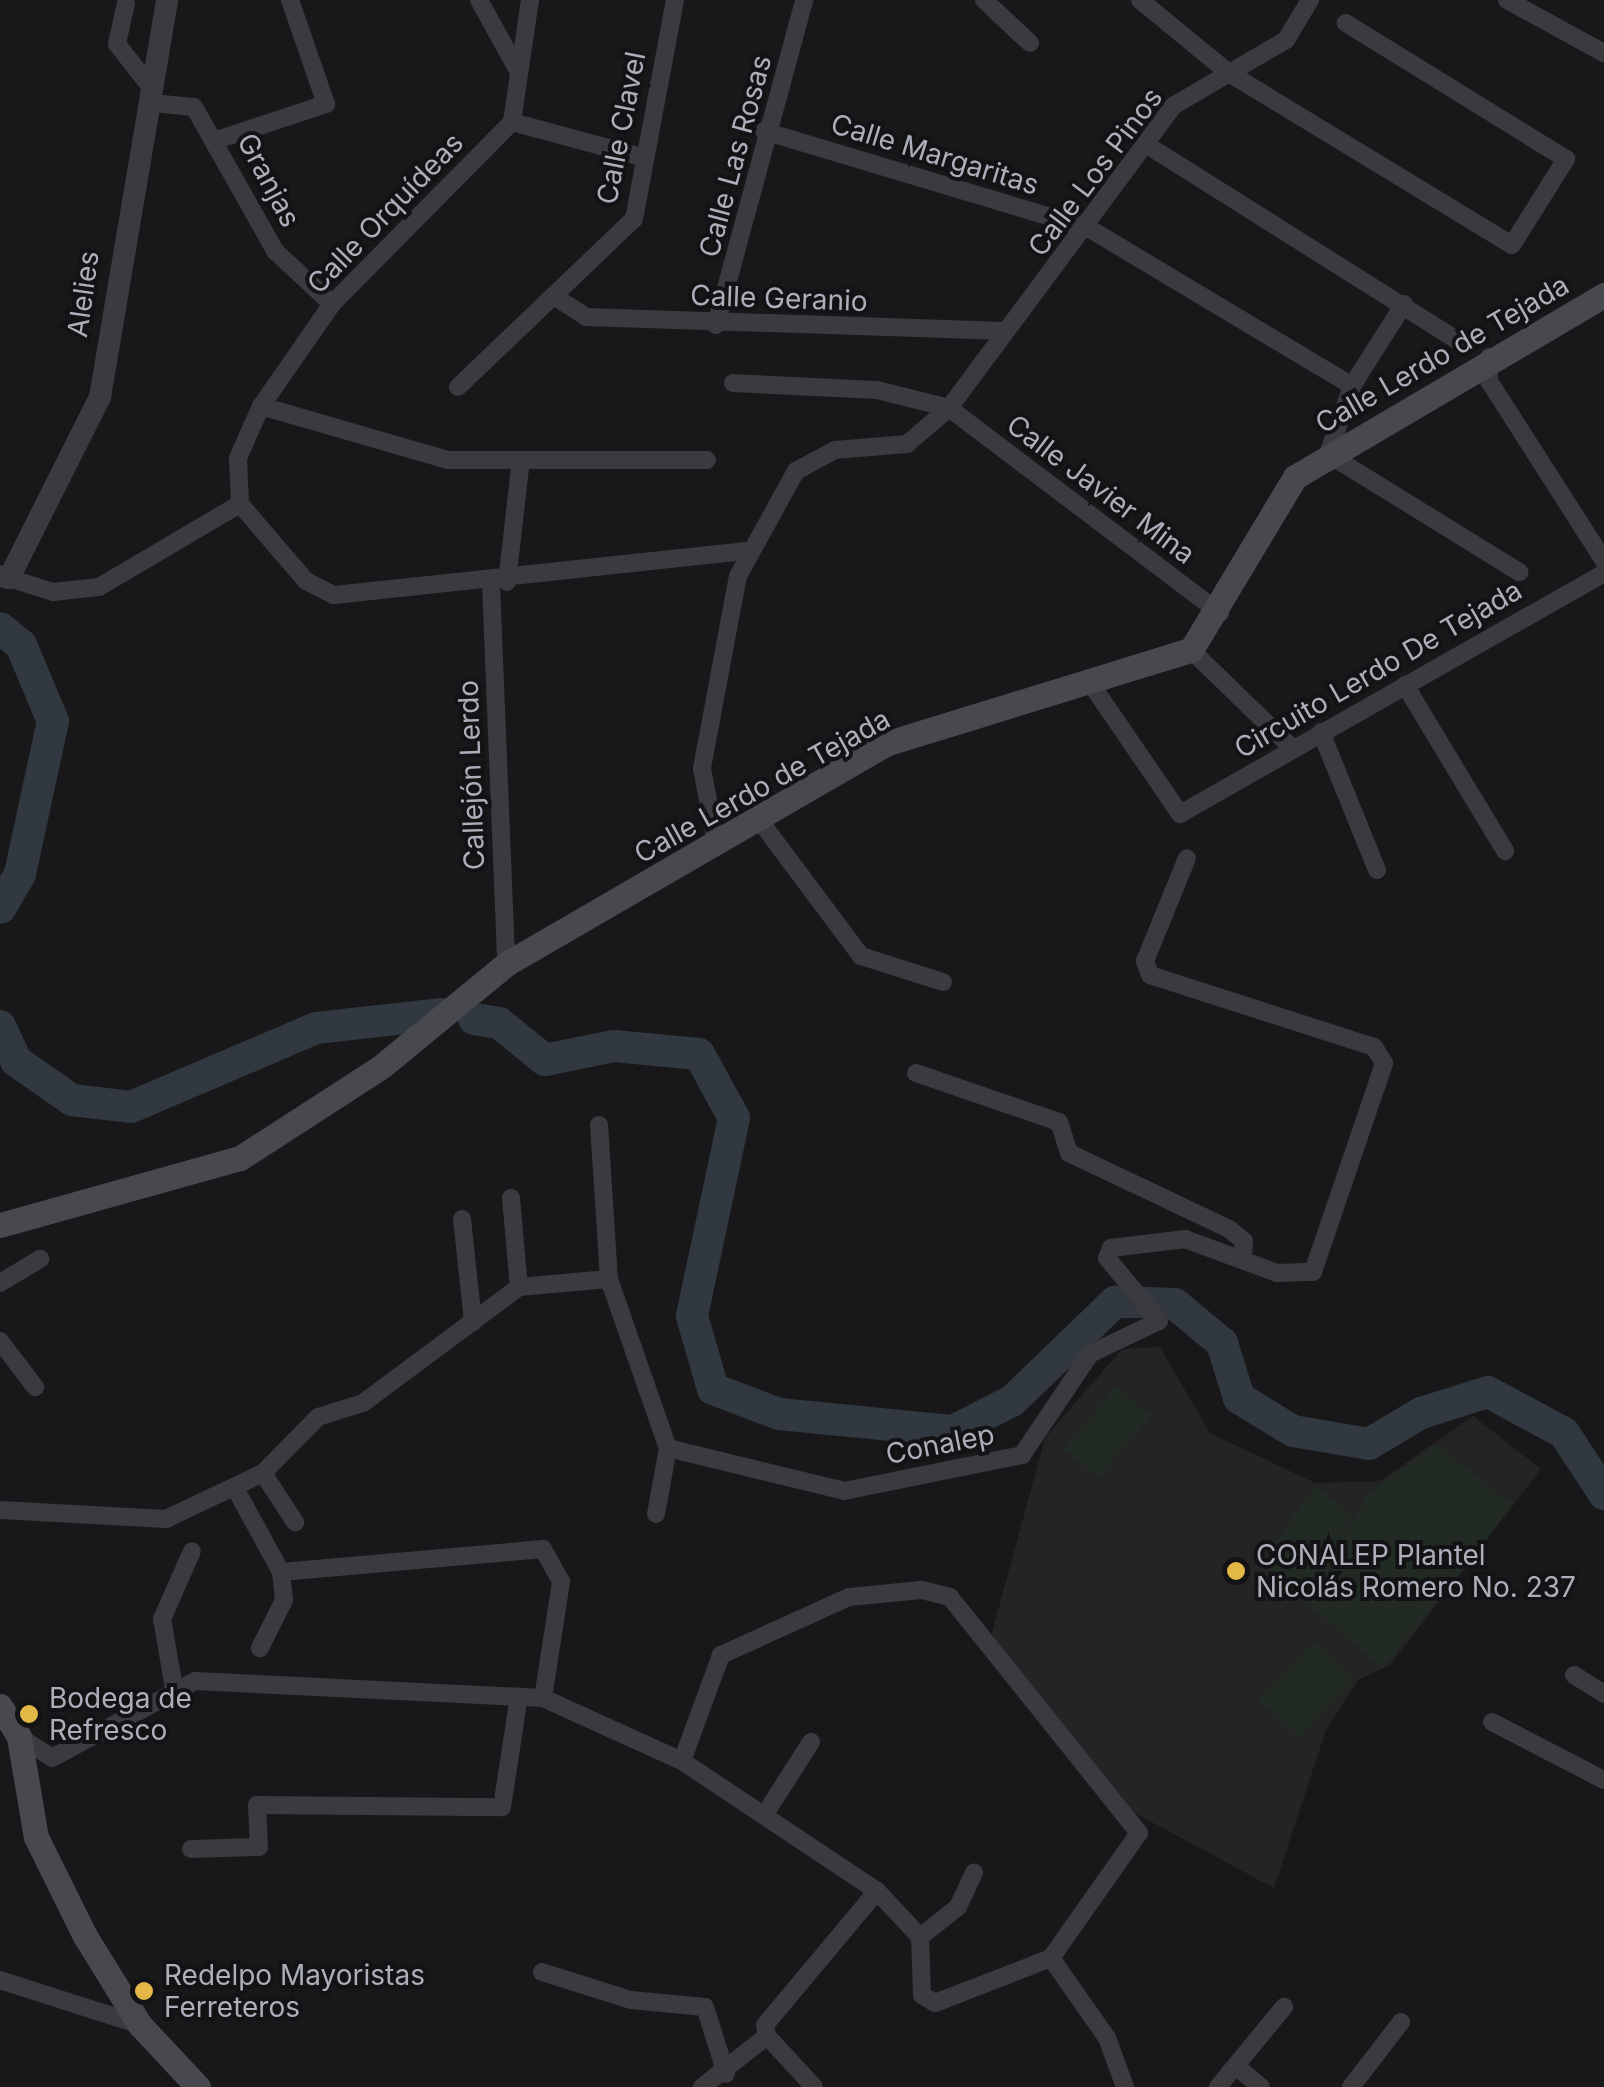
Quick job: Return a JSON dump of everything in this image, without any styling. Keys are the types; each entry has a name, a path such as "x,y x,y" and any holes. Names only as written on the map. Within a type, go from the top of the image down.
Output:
{"main road":[{"name":"Calle Lerdo de Tejada","path":"0,1225 240,1158 382,1066 506,964 717,847 888,743 1191,650 1220,613 1294,477 1489,357 1604,295"},
{"path":"0,1706 20,1738 36,1838 140,2025 198,2087"}],"street":[{"name":"Alelies","path":"4,577 100,396 121,235 152,96 167,0"},
{"path":"218,140 326,104 290,0"},
{"path":"480,0 516,67"},
{"path":"530,0 516,67 512,122 642,157"},
{"name":"Calle Clavel","path":"458,386 557,298 634,219 642,157 674,0"},
{"name":"Calle Las Rosas","path":"716,325 754,201 764,132 804,0"},
{"path":"984,0 1030,43"},
{"path":"1140,0 1229,73 1512,245 1566,159 1346,23"},
{"name":"Calle Los Pinos","path":"717,847 702,768 747,551 796,471 835,450 907,444 948,408 1090,228 1172,106 1286,40 1310,0"},
{"path":"1510,1 1604,53"},
{"path":"126,3 117,44 152,96"},
{"name":"Granjas","path":"152,96 194,107 218,140 276,251 332,304"},
{"name":"Calle Orquídeas","path":"240,504 238,458 262,406 332,304 512,122"},
{"name":"Calle Margaritas","path":"764,132 1090,228 1352,386"},
{"path":"1148,146 1460,342"},
{"name":"Calle Geranio","path":"557,298 586,317 716,325 1006,331"},
{"path":"1404,304 1352,386 1328,454 1519,572"},
{"path":"1489,357 1490,380 1604,562"},
{"path":"733,383 877,390 948,408"},
{"path":"262,406 448,460 707,460"},
{"name":"Calle Javier Mina","path":"948,408 1220,613"},
{"name":"Callejón Lerdo","path":"506,964 499,583 521,460"},
{"path":"4,577 53,592 100,587 240,504 306,581 334,595 499,583 747,551"},
{"name":"Circuito Lerdo De Tejada","path":"1089,681 1180,814 1604,574"},
{"path":"1191,650 1292,748"},
{"path":"1405,685 1505,851"},
{"path":"1321,732 1377,870"},
{"path":"760,821 861,956 943,982"},
{"name":"Conalep","path":"668,1448 844,1491 1022,1456 1090,1354 1159,1321 1107,1258 1111,1248 1185,1239 1242,1256 1277,1273 1314,1272 1384,1063 1374,1047 1150,976 1146,961 1187,858"},
{"path":"916,1073 1059,1122 1069,1153 1229,1229 1244,1241 1242,1256"},
{"path":"599,1125 609,1278 668,1448 656,1514"},
{"path":"512,1198 519,1287"},
{"path":"462,1219 473,1322"},
{"path":"0,1282 40,1259"},
{"path":"0,1510 166,1520 263,1473 318,1418 363,1404 519,1287 609,1278"},
{"path":"0,1342 35,1387"},
{"path":"263,1473 295,1522"},
{"path":"235,1488 281,1572 284,1600 260,1648"},
{"path":"281,1572 543,1549 561,1582 543,1698"},
{"path":"175,1694 162,1620 192,1551"},
{"path":"20,1738 52,1758 175,1694 194,1680 249,1677 543,1698 682,1762 767,1811 877,1891 920,1937 926,2002 1051,1958 1138,1822 950,1596 921,1590 849,1598 742,1641 721,1655 682,1762"},
{"path":"1574,1675 1604,1694"},
{"path":"191,1849 259,1847 258,1805 502,1807 519,1696"},
{"path":"1492,1722 1604,1780"},
{"path":"767,1811 811,1742"},
{"path":"920,1937 958,1907 974,1872"},
{"path":"814,2087 767,2036 764,2025 877,1891"},
{"path":"1051,1958 1108,2038 1125,2087"},
{"path":"542,1972 631,2000 705,2007 726,2074"},
{"path":"0,1980 140,2025"},
{"path":"1218,2087 1284,2007"},
{"path":"1351,2087 1401,2022"},
{"path":"702,2087 726,2074 767,2036"},
{"path":"1237,2066 1261,2087"}],"shaded area":[{"name":"CONALEP Plantel Nicolás Romero No. 237","path":"1160,1347 1210,1433 1315,1483 1380,1481 1473,1416 1541,1469 1390,1665 1358,1680 1326,1730 1274,1888 1135,1813 991,1636 1045,1438 1122,1349"},
{"path":"1117,1386 1152,1416 1098,1478 1063,1448"},
{"path":"1437,1444 1513,1505 1383,1668 1260,1564 1314,1486 1353,1514 1316,1577 1370,1492"},
{"path":"1314,1640 1356,1679 1300,1738 1259,1699"}],"waterway":[{"path":"0,628 21,645 53,721 20,874 0,908"},
{"path":"0,1026 16,1061 72,1100 131,1107 316,1028 440,1014"},
{"path":"474,1019 499,1023 545,1060 614,1046 699,1054 734,1118 692,1316 713,1389 779,1414 953,1431 1012,1401 1115,1302 1139,1302"},
{"path":"1148,1303 1175,1304 1222,1343 1239,1398 1293,1431 1369,1444 1421,1413 1488,1392 1564,1433 1604,1494"}],"place":[{"name":"CONALEP Plantel Nicolás Romero No. 237","path":"1236,1571"},
{"name":"Bodega de Refresco","path":"29,1714"},
{"name":"Redelpo Mayoristas Ferreteros","path":"144,1991"}]}
